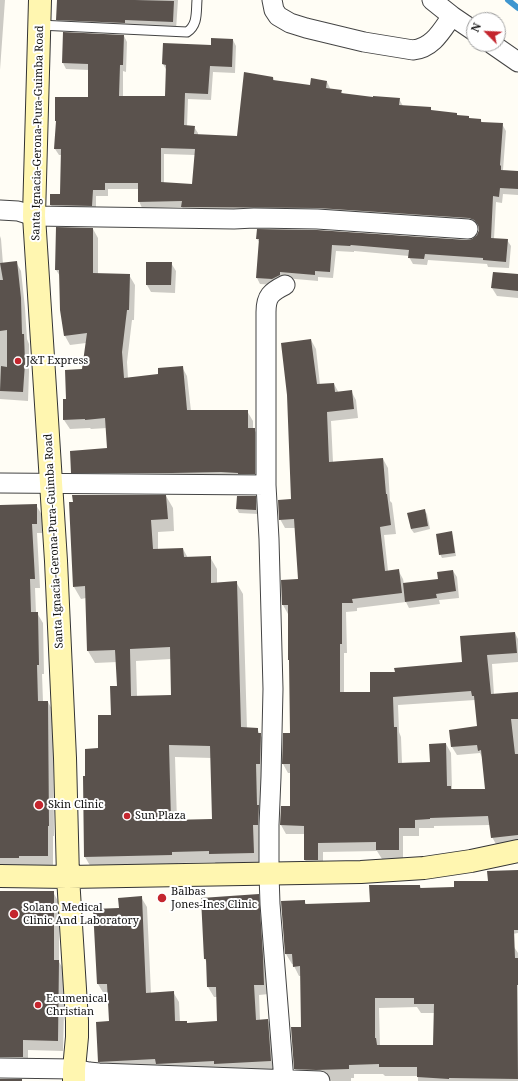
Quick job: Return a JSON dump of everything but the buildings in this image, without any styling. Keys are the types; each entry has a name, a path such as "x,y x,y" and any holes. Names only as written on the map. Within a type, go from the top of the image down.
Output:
{"main road":[{"name":"Santa Ignacia-Gerona-Pura-Guimba Road","path":"40,0 34,216 60,633 68,877 78,1037 74,1075"},
{"path":"0,876 68,877 361,872 424,868 471,861 518,851"}],"street":[{"path":"272,0 274,10 278,16 290,23 364,42 414,50 419,49 436,39 452,16"},
{"path":"432,0 466,26"},
{"path":"504,52 518,62"},
{"path":"0,210 18,211 34,216 317,219 468,229"},
{"path":"284,1080 281,1058 269,874 273,689 266,485 266,304 269,296 275,290 285,285"},
{"path":"0,483 266,485"},
{"path":"0,1068 74,1075 100,1073 320,1081"}],"lane":[{"path":"39,25 187,32 192,29 195,23 197,0"}],"waterway":[{"path":"508,0 518,8"}],"place":[{"name":"J&T Express","path":"18,361"},
{"name":"Skin Clinic","path":"39,805"},
{"name":"Sun Plaza","path":"127,816"},
{"name":"Balbas Jones-Ines Clinic","path":"162,898"},
{"name":"Solano Medical Clinic And Laboratory","path":"14,914"},
{"name":"Ecumenical Christian","path":"38,1005"}]}
